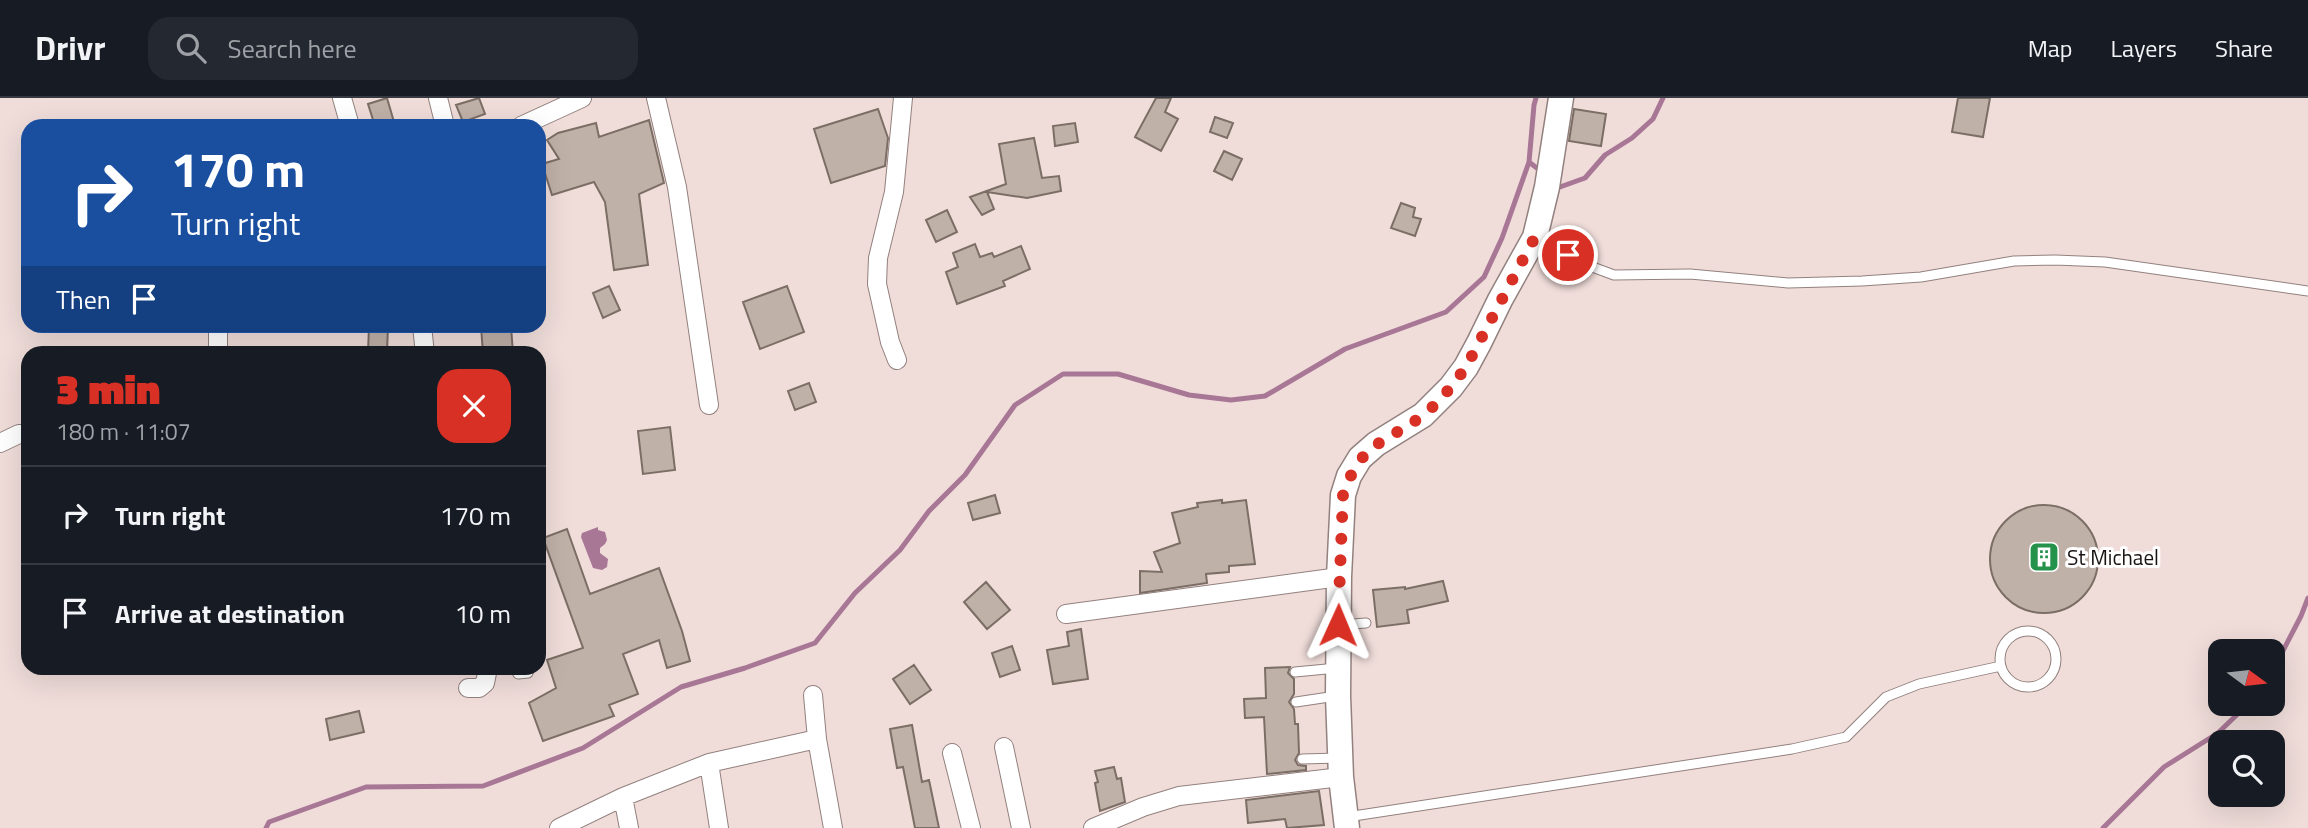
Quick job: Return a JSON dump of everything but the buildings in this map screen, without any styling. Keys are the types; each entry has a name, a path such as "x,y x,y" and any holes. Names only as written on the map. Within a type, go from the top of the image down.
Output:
{"street":[{"path":"342,98 348,119"},
{"path":"438,98 443,119"},
{"path":"536,119 582,98"},
{"path":"656,98 677,187 709,405"},
{"path":"897,360 890,342 877,284 878,258 894,192 903,98"},
{"path":"1346,823 1338,696 1343,495 1349,476 1360,458 1376,444 1423,415 1451,387 1466,367 1535,237 1547,187 1561,98"},
{"path":"0,443 21,434"},
{"path":"1066,614 1339,576"},
{"path":"468,688 479,688 485,683 487,675"},
{"path":"813,695 817,739 833,828"},
{"path":"559,828 623,797 709,763 817,739"},
{"path":"1004,747 1021,828"},
{"path":"952,753 971,828"},
{"path":"709,763 719,828"},
{"path":"1093,828 1143,807 1179,796 1341,767"},
{"path":"623,797 629,828"}],"lane":[{"path":"1535,237 1587,265 1614,275 1690,274 1788,283 1862,281 1921,277 2014,261 2055,260 2105,262 2308,291"},
{"path":"1338,625 1366,623"},
{"path":"2020,632 2038,633 2046,638 2055,653 2053,670 2048,678 2033,686 2015,684 2001,666 2001,652 2005,643 2020,632"},
{"path":"1346,823 1792,749 1846,737 1886,697 1919,684 2001,666"},
{"path":"1295,672 1338,668"},
{"path":"1296,702 1338,696"},
{"path":"1303,759 1341,767"}],"shaded area":[{"path":"598,527 598,530 605,532 607,540 600,548 600,553 608,559 607,567 602,570 593,568 581,537 582,533"}],"waterway":[{"path":"1536,98 1529,162 1542,172"},
{"path":"1555,183 1560,187 1585,178 1605,155 1632,138 1653,119 1663,98"},
{"path":"266,828 269,822 366,787 483,786 583,748 681,687 815,643 855,593 900,550 929,511 965,475 1015,405 1063,374 1118,374 1189,395 1231,400 1265,396 1345,349 1446,312 1484,277 1502,238 1529,162"},
{"path":"2286,645 2308,598"},
{"path":"2103,828 2164,767 2218,733 2236,716"}],"place":[{"name":"St Michael","path":"2044,557"}],"route":[{"path":"1338,625 1343,495 1349,476 1360,458 1376,444 1423,415 1451,387 1466,367 1535,237 1568,255"}]}
